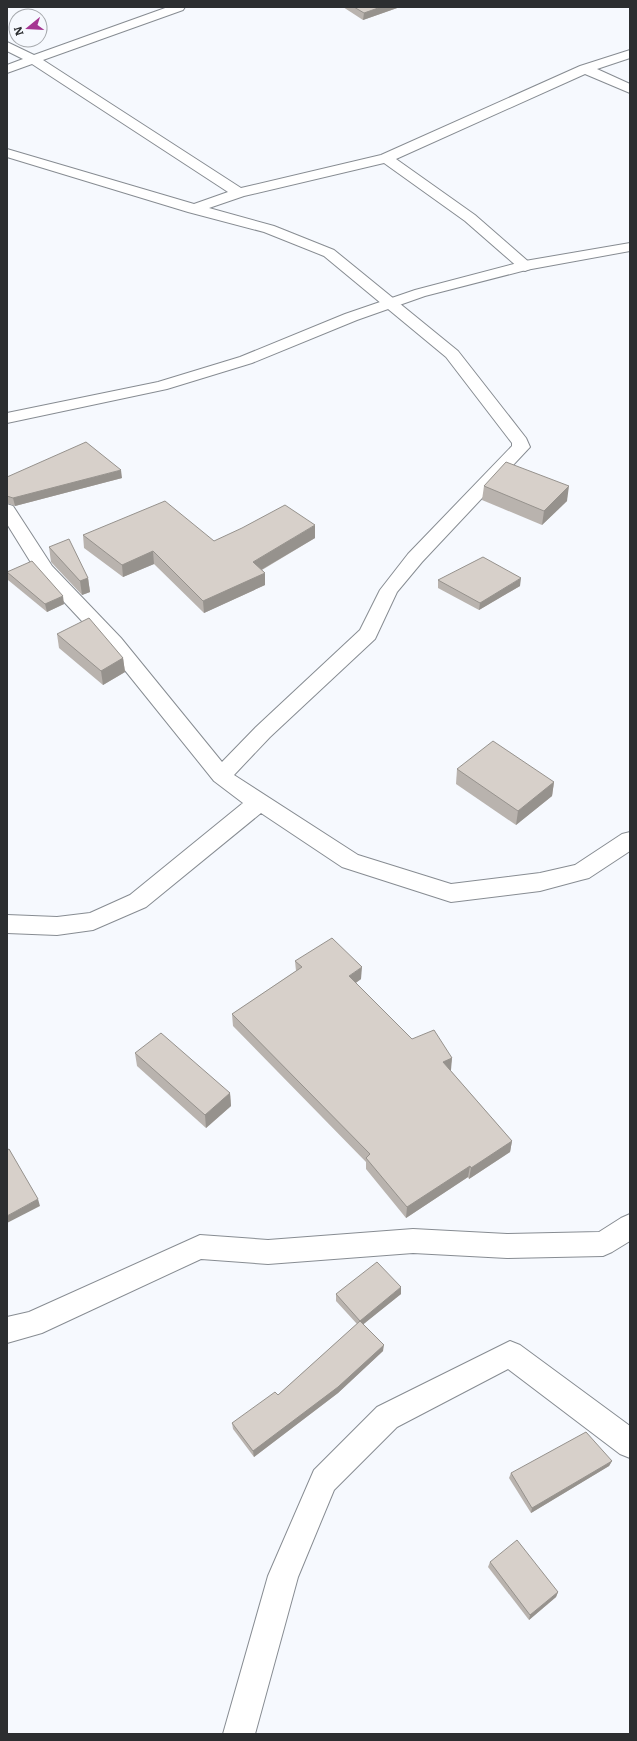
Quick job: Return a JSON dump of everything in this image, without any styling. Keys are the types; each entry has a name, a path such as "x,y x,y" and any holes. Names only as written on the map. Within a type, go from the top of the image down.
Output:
{"street":[{"path":"7,69 179,7"},
{"path":"7,46 33,59 239,193"},
{"path":"193,209 239,193 386,158 585,69 630,54"},
{"path":"585,69 630,89"},
{"path":"7,153 193,209 269,229 330,253 452,354 520,442 521,446 415,558 389,590 368,634 263,732 221,776"},
{"path":"386,158 470,218 525,266"},
{"path":"7,418 162,386 246,360 351,317 420,293 525,266 630,248"},
{"path":"7,510 45,570 114,643 221,776 258,803 138,901 93,921 57,926 7,924"},
{"path":"221,776 350,861 451,893 540,882 581,872 630,840"},
{"path":"7,1330 32,1324 200,1247 268,1252 413,1241 507,1246 603,1244 630,1226"},
{"path":"239,1734 283,1576 324,1480 387,1417 510,1354 630,1444"}],"building":[{"path":"354,7 381,7 364,13"},
{"path":"86,442 121,470 13,498 7,496 7,477"},
{"path":"506,462 569,486 544,511 484,486"},
{"path":"165,501 214,541 285,505 315,525 253,562 265,573 203,601 153,551 122,565 83,535"},
{"path":"69,539 88,578 80,581 49,547"},
{"path":"483,557 521,578 480,603 438,580"},
{"path":"32,561 63,596 45,604 7,572"},
{"path":"89,618 123,658 101,671 57,634"},
{"path":"493,741 554,782 518,811 457,769"},
{"path":"332,938 362,967 349,976 412,1039 434,1030 452,1058 443,1062 512,1141 407,1207 366,1158 370,1154 232,1014 302,967 295,961"},
{"path":"161,1033 230,1093 205,1115 135,1053"},
{"path":"9,1149 38,1199 7,1216 7,1150"},
{"path":"377,1262 401,1287 360,1321 336,1294"},
{"path":"360,1321 384,1345 338,1387 253,1451 232,1423 275,1392 278,1395"},
{"path":"586,1432 612,1461 532,1508 511,1473"},
{"path":"517,1540 558,1592 530,1615 490,1562"}]}
